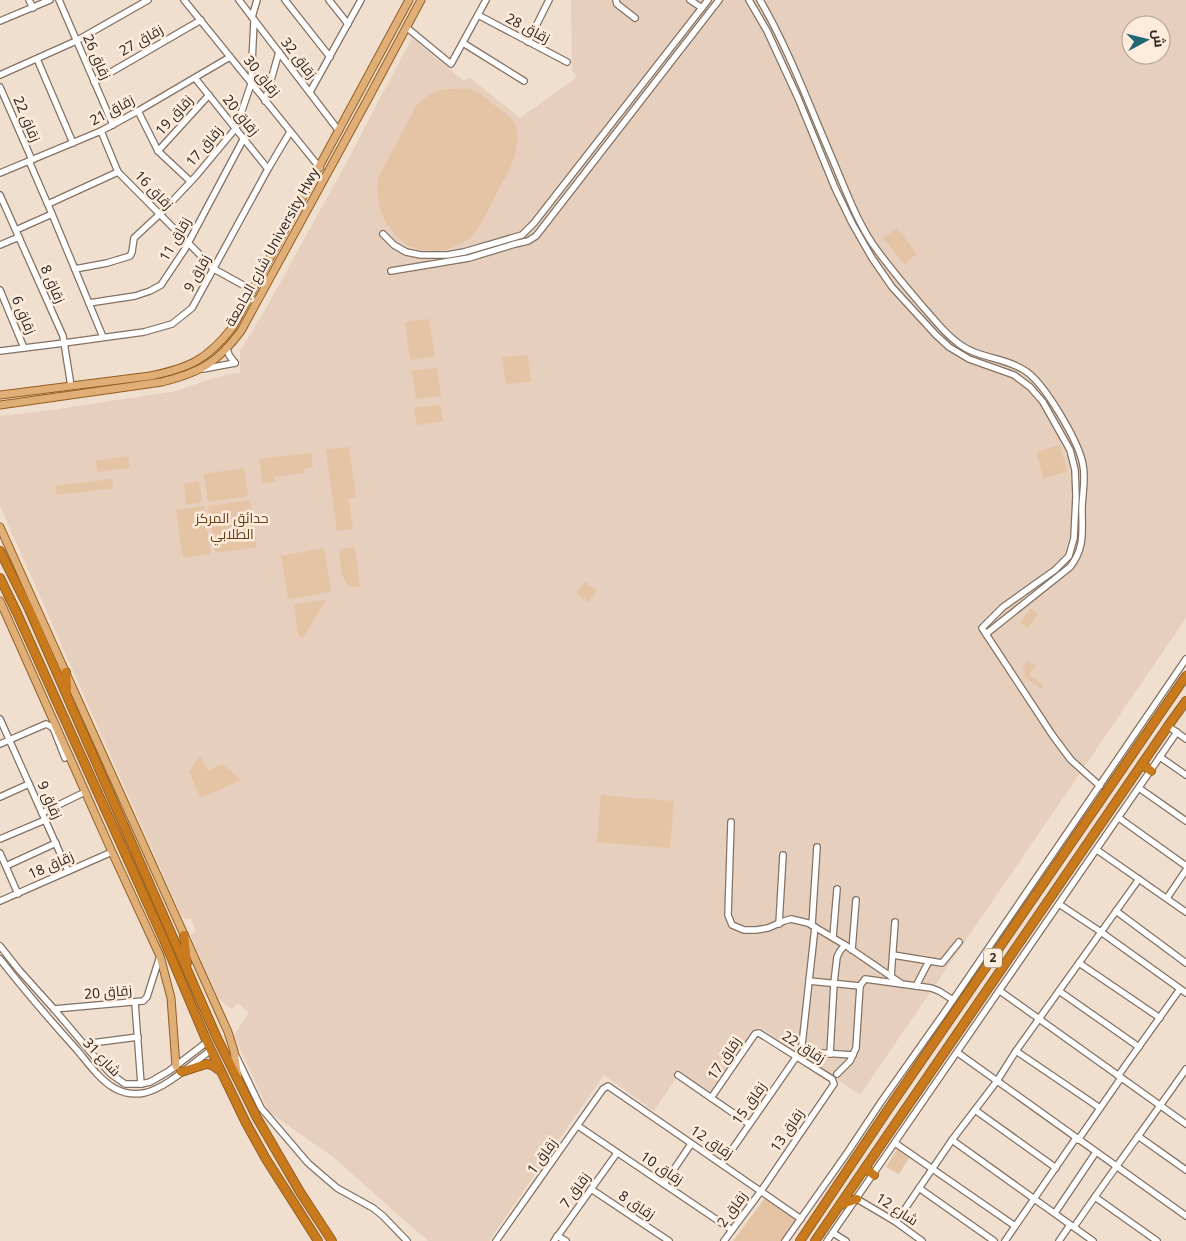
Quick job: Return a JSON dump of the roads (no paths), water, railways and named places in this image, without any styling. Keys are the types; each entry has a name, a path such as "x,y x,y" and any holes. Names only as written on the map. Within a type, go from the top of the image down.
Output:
{"highway":[{"path":"0,551 28,607 68,696 217,1038 256,1118 276,1154 332,1241"},
{"path":"0,578 164,940 207,1042 246,1123 266,1159 318,1241"},
{"path":"66,672 68,696"},
{"name":"2","path":"800,1241 889,1108 1186,676"},
{"path":"42,694 51,689"},
{"name":"2","path":"815,1241 1168,726 1185,705"},
{"path":"1142,764 1151,771"},
{"path":"1095,793 1102,798"},
{"path":"1040,890 1050,898"},
{"path":"184,935 186,967"},
{"path":"155,945 164,940"},
{"path":"179,1069 212,1064 222,1073"},
{"path":"881,1102 889,1108"},
{"path":"865,1168 874,1175"},
{"path":"840,1205 857,1199"},
{"path":"834,1214 843,1219"}],"main road":[{"name":"شارع الجامعة University Hwy","path":"0,394 168,373 198,361 213,350 232,328 409,0"},
{"name":"شارع الجامعة University Hwy","path":"0,405 153,384 184,376 201,369 217,358 241,331 421,0"},
{"path":"306,192 315,197"},
{"path":"0,527 228,1032 234,1051 238,1081"},
{"path":"0,601 160,956 171,998 179,1069"}],"street":[{"path":"29,0 33,8"},
{"path":"0,21 50,0"},
{"name":"زقاق 26","path":"58,0 113,125"},
{"path":"0,75 76,41 148,0"},
{"name":"زقاق 30","path":"184,0 320,168"},
{"name":"زقاق 32","path":"239,0 339,131"},
{"name":"زقاق 17","path":"159,214 190,182 236,128 251,84 253,18 257,0"},
{"path":"285,0 330,57"},
{"path":"329,0 348,24"},
{"path":"310,92 361,0"},
{"path":"406,27 451,64 486,0"},
{"path":"528,42 549,0"},
{"path":"616,0 617,4 635,18"},
{"path":"690,0 702,8"},
{"path":"383,234 399,249 413,254 430,256 464,252 522,235 534,224 708,0"},
{"path":"391,270 469,258 528,241 536,236 719,0"},
{"path":"749,0 767,31 798,98 835,188 872,258 892,286 949,347 969,359 1014,375 1030,386 1043,402 1070,450 1076,488 1075,527 1069,556 1055,570 1003,607 984,631"},
{"path":"760,0 793,66 845,189 871,241 900,280 958,344 974,352 1021,368 1034,378 1048,395 1076,444 1082,460 1084,478 1082,541 1076,560 1070,567 984,631"},
{"name":"زقاق 28","path":"478,15 567,62"},
{"name":"زقاق 27","path":"94,82 201,20"},
{"path":"463,43 524,81"},
{"path":"265,101 279,52"},
{"name":"زقاق 21","path":"0,173 113,125 230,57"},
{"path":"36,59 73,143"},
{"name":"زقاق 20","path":"195,78 268,169"},
{"name":"زقاق 22","path":"0,87 102,337"},
{"name":"زقاق 19","path":"158,151 209,95"},
{"path":"138,111 158,151 190,182"},
{"name":"زقاق 16","path":"101,131 118,172 214,269 252,290"},
{"name":"زقاق 9","path":"0,351 144,332 175,322 192,308 290,132"},
{"name":"زقاق 11","path":"89,303 135,296 160,286 188,243 244,138"},
{"path":"48,204 118,172"},
{"name":"زقاق 8","path":"0,195 63,336 71,386"},
{"path":"16,230 52,214"},
{"path":"75,269 108,263 130,256 134,238 159,214"},
{"path":"0,245 19,238"},
{"path":"892,286 900,280"},
{"name":"زقاق 6","path":"0,290 24,348"},
{"path":"201,369 235,363 229,355 227,348"},
{"path":"1073,461 1082,460"},
{"path":"984,631 1053,736 1071,760 1100,786"},
{"path":"785,1241 953,1000 1186,659"},
{"path":"0,719 9,739"},
{"path":"0,744 42,725 49,725 54,730 66,758"},
{"path":"1168,726 1186,739"},
{"path":"828,1241 1177,732"},
{"name":"زقاق 9","path":"9,739 68,871"},
{"path":"1160,757 1186,775"},
{"path":"0,797 29,784"},
{"path":"1139,788 1186,821"},
{"path":"42,813 85,792"},
{"path":"1119,818 1186,866"},
{"path":"0,839 45,820"},
{"path":"731,822 728,915 732,925 744,930 756,930 768,928 791,919 808,923 833,937 902,984"},
{"path":"6,866 56,844"},
{"path":"817,848 814,926 802,1045 807,1052 853,1055"},
{"path":"1097,850 1186,912"},
{"name":"زقاق 18","path":"0,901 112,852"},
{"path":"0,853 18,894"},
{"path":"779,924 783,855"},
{"path":"1167,898 1186,870"},
{"path":"896,1222 952,1140 997,1081 1016,1051 1139,879"},
{"path":"833,937 837,889"},
{"path":"852,950 856,900"},
{"path":"1059,904 1186,994"},
{"path":"1116,911 1186,963"},
{"path":"891,976 895,922"},
{"path":"893,955 942,963 959,942"},
{"path":"830,1054 837,956 845,945"},
{"name":"شارع 31","path":"0,946 93,1055 111,1074 125,1084 150,1082 169,1071 179,1069 211,1050"},
{"name":"زقاق 20","path":"54,1009 143,1001 147,997 160,956"},
{"name":"شارع 31","path":"0,958 104,1080 120,1092 132,1094 152,1091 173,1078 179,1069 207,1042"},
{"path":"916,986 929,961"},
{"path":"1079,963 1160,1018"},
{"path":"837,1074 850,1061 856,1048 860,986 865,979 931,988 953,1000"},
{"path":"809,981 860,986"},
{"path":"1005,1241 1100,1108 1139,1047 1180,989"},
{"path":"1059,991 1139,1047"},
{"path":"1000,992 1186,1124"},
{"path":"135,1002 141,1084"},
{"name":"زقاق 17","path":"711,1098 755,1034 759,1033"},
{"name":"زقاق 22","path":"759,1033 832,1079 834,1084"},
{"path":"84,1044 138,1037"},
{"path":"234,1051 261,1108 308,1163 337,1188 384,1216 408,1241"},
{"path":"1016,1051 1100,1108"},
{"path":"958,1052 1186,1216"},
{"path":"87,1061 93,1055"},
{"name":"زقاق 15","path":"722,1164 797,1056"},
{"path":"1059,1241 1095,1197 1186,1069"},
{"path":"169,1071 173,1078"},
{"path":"678,1075 750,1124"},
{"path":"120,1092 125,1084"},
{"name":"زقاق 13","path":"760,1191 834,1084"},
{"name":"زقاق 12","path":"608,1086 801,1219"},
{"name":"زقاق 1","path":"496,1241 608,1086"},
{"path":"974,1110 1056,1168"},
{"name":"زقاق 10","path":"578,1126 732,1230"},
{"path":"1138,1136 1186,1170"},
{"path":"952,1140 1093,1241"},
{"path":"895,1143 1015,1226"},
{"path":"664,1184 691,1144"},
{"path":"1055,1212 1096,1152"},
{"name":"زقاق 7","path":"556,1238 618,1153"},
{"path":"920,1188 994,1241"},
{"name":"زقاق 8","path":"591,1189 667,1241"},
{"name":"زقاق 2","path":"724,1241 760,1191"},
{"path":"1095,1197 1157,1241"},
{"name":"شارع 12","path":"857,1199 896,1222 922,1241"},
{"path":"834,1232 846,1241"},
{"path":"556,1238 566,1241"}],"park label":[{"name":"حدائق المركز الطلابي","path":"232,526"}]}
